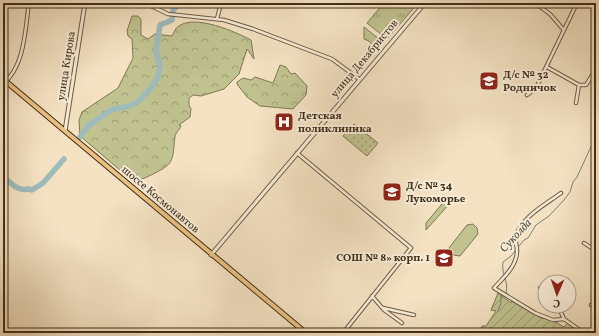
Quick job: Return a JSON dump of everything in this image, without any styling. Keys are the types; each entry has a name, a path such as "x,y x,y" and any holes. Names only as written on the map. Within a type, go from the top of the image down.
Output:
{"main road":[{"name":"шоссе Космонавтов","path":"4,82 66,131 211,255 306,333"}],"street":[{"path":"4,82 14,74 20,60 29,3"},
{"name":"улица Кирова","path":"66,131 86,3"},
{"path":"146,3 168,14 177,16 224,20 332,59 359,79"},
{"path":"217,19 221,3"},
{"name":"улица Декабристов","path":"211,255 425,3"},
{"path":"535,3 550,14 563,29"},
{"path":"527,95 536,88 563,29 577,3"},
{"path":"546,67 579,85 586,85 596,69"},
{"path":"576,103 579,85"},
{"path":"297,153 412,248 343,333"},
{"path":"560,193 548,200 518,232 515,242 517,251 516,260 494,288 535,313 553,320 564,319"},
{"path":"584,243 596,251"},
{"path":"372,296 382,308 402,323"},
{"path":"591,305 596,308"},
{"path":"382,308 414,316"},
{"path":"562,314 564,319 584,333"}],"green space":[{"path":"384,3 418,3 387,39 367,23"},
{"path":"132,16 138,16 141,19 141,35 148,39 155,34 172,36 178,27 186,23 205,23 226,29 251,40 254,59 247,49 239,74 224,89 201,96 193,95 189,98 189,105 191,109 190,117 179,125 181,126 175,136 172,160 166,167 146,178 140,179 127,176 80,136 79,120 82,112 118,88 133,58 132,39 128,36 127,31"},
{"path":"364,27 384,43 374,47 369,41 364,39"},
{"path":"280,65 286,67 291,74 295,73 307,86 306,95 293,109 260,106 247,97 237,84 237,82 243,78 251,80 255,77 273,83"},
{"path":"354,124 378,143 367,156 343,136"},
{"path":"447,198 451,202 426,230 426,223"},
{"path":"473,224 477,228 478,234 460,256 453,255 449,248 467,225"},
{"path":"498,293 511,303 512,301 541,318 552,320 564,327 568,323 582,333 478,333 482,326 486,326 496,311 491,310"}],"waterway":[{"path":"80,137 88,126 111,110 129,106 138,102 151,88 158,77 160,66 156,51 160,25 172,20 173,10 180,3"},
{"name":"Суколда","path":"498,311 501,303 501,296 506,293 507,289 503,262 511,256 524,240 528,238 536,225 549,216 570,192 573,182 577,177 596,136"},
{"path":"3,181 7,180 19,189 32,190 43,183 64,159"},
{"name":"Суколда","path":"485,333 491,327"}],"place":[{"name":"Д/с № 32 Родничок","path":"489,81"},
{"name":"Детская поликлиника","path":"284,122"},
{"name":"Д/с № 34 Лукоморье","path":"392,192"},
{"name":"СОШ № 8» корп. 1","path":"444,258"}]}
